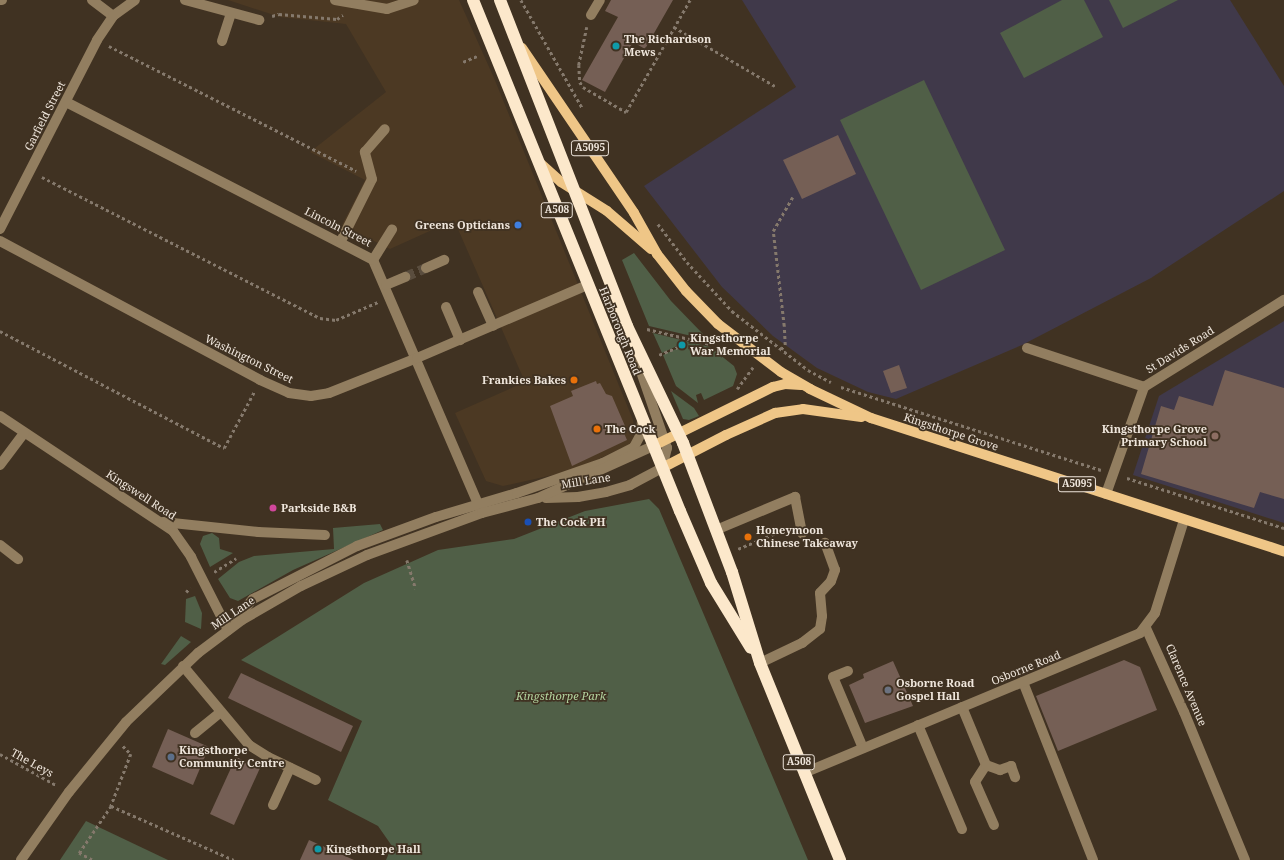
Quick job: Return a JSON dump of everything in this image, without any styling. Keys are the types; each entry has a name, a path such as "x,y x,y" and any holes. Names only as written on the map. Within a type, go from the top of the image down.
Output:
{"highway":[{"name":"Harborough Road","path":"472,0 642,421 711,582 760,663"},
{"name":"Harborough Road","path":"500,0 519,43 572,190 627,326 679,433 688,455 732,572 760,663 840,860"}],"main road":[{"name":"Kingsthorpe Grove","path":"519,43 634,213 657,254 686,291 718,324 803,385 871,418 1284,551"},
{"name":"Kingsthorpe Grove","path":"536,159 550,174 572,190 607,211 657,254"},
{"path":"653,446 773,388 784,384 803,385"},
{"name":"A5095","path":"688,455 732,432 775,413 803,409 871,418"},
{"path":"662,468 688,455"}],"street":[{"path":"92,0 113,16 135,0"},
{"path":"185,0 258,20"},
{"path":"335,0 387,9 414,0"},
{"path":"591,15 600,0"},
{"path":"222,41 231,13"},
{"name":"Garfield Street","path":"0,229 97,40 113,16"},
{"name":"Lincoln Street","path":"66,102 341,241 373,260 386,285 481,509"},
{"path":"341,241 372,179 365,152 385,129"},
{"path":"373,260 392,229"},
{"name":"Washington Street","path":"0,241 260,380 289,393 311,396 329,393 417,358 587,285"},
{"path":"426,268 444,260"},
{"path":"386,285 405,277"},
{"path":"478,292 493,326"},
{"name":"St Davids Road","path":"1106,494 1144,387 1284,300"},
{"path":"446,307 460,340"},
{"name":"A508","path":"627,326 664,440"},
{"path":"1027,348 1144,387"},
{"name":"Kingswell Road","path":"0,416 164,522 182,542 228,630"},
{"path":"481,509 603,463 634,447 642,434 642,421"},
{"path":"0,465 24,432"},
{"path":"662,468 667,456 664,440"},
{"name":"Mill Lane","path":"538,498 628,459 653,446"},
{"name":"Mill Lane","path":"21,860 69,792 104,747 142,705 183,666 228,630 280,598 345,565 481,509 538,498 578,497 637,482 662,468"},
{"path":"716,530 795,497 802,533"},
{"path":"1146,628 1155,613 1184,520"},
{"path":"164,522 258,532 325,535"},
{"path":"760,663 802,643 820,628 822,616 820,593 831,581 835,570 825,543"},
{"path":"0,545 18,559"},
{"name":"Osborne Road","path":"804,773 1131,638 1146,628"},
{"name":"Clarence Avenue","path":"1146,628 1184,712 1245,860"},
{"path":"183,666 249,745 290,768 316,780"},
{"path":"848,671 833,677 863,748"},
{"path":"1023,682 1093,860"},
{"path":"962,707 986,765 1000,770 1011,766 1016,777"},
{"path":"195,733 221,712"},
{"path":"918,725 962,829"},
{"path":"986,765 975,782 994,825"},
{"path":"273,805 290,768"}],"path":[{"path":"521,0 586,115"},
{"path":"591,15 581,49 580,82 583,86 626,112 690,0"},
{"path":"258,20 279,14 337,19 348,12"},
{"path":"674,27 775,86"},
{"path":"97,40 372,179"},
{"path":"463,62 477,56"},
{"path":"30,171 320,318 336,320 391,297"},
{"path":"781,349 785,344 784,326 773,231 793,197"},
{"path":"654,219 687,262 732,311 808,370 840,386 1284,528"},
{"path":"647,328 710,344"},
{"path":"0,331 224,448 260,380"},
{"path":"659,355 678,347"},
{"path":"735,550 783,530"},
{"path":"214,572 236,558"},
{"path":"407,560 416,589"},
{"path":"186,592 190,588"},
{"path":"92,860 80,854 111,806 131,754 122,746"},
{"name":"The Leys","path":"0,754 56,785"},
{"path":"111,806 234,860"}],"shaded area":[{"path":"228,0 459,0 494,78 633,420 635,433 631,444 575,470 503,486 486,481 455,413 525,382 454,220 390,249 342,225 365,180 310,152 386,92 346,24 280,17"},
{"path":"742,0 1230,0 1284,86 1284,191 1151,278 1022,345 896,399 868,392 817,368 773,336 722,287 644,186 796,87"},
{"name":"Kingsthorpe Grove Primary School","path":"1284,321 1284,523 1133,475 1159,396"}],"green space":[{"path":"1062,0 1084,0 1103,37 1024,78 1000,33"},
{"path":"1109,0 1178,0 1123,28"},
{"path":"924,80 1005,250 921,290 840,120"},
{"path":"634,253 671,301 703,334 700,338 649,326 622,260"},
{"path":"653,333 710,347 734,366 737,374 733,386 704,400 701,393 696,395 698,403 676,386 663,355 678,348 677,346 662,353"},
{"path":"671,391 694,408 699,416 689,420 683,419"},
{"name":"Kingsthorpe Park","path":"649,499 659,509 808,860 386,860 392,846 378,826 328,800 362,721 241,660 364,583 438,550 514,539 585,511"},
{"path":"380,524 383,530 293,570 238,601 230,598 218,579 239,562 254,556 334,549 333,528"},
{"path":"212,533 219,538 220,549 233,553 210,567 200,544 203,536"},
{"path":"195,596 202,613 201,629 185,622 186,599"},
{"path":"181,636 191,642 165,665 161,664"},
{"path":"86,821 168,860 60,860"}],"building":[{"name":"The Richardson Mews","path":"611,0 673,0 645,49 633,42 605,92 582,80 618,17 605,11"},
{"path":"838,135 856,174 802,199 783,160"},
{"path":"899,365 907,388 891,393 883,371"},
{"name":"Kingsthorpe Grove Primary School","path":"1225,370 1284,388 1284,499 1260,492 1254,508 1141,474 1161,406 1174,410 1179,396 1213,406"},
{"path":"596,381 597,384 600,383 606,394 612,396 625,426 623,431 627,440 572,466 550,406 573,396 571,391"},
{"path":"1124,660 1140,667 1157,710 1058,751 1036,696"},
{"name":"Osborne Road Gospel Hall","path":"893,661 913,706 865,723 849,685 864,678 863,674"},
{"path":"241,673 353,726 341,752 228,698"},
{"name":"Kingsthorpe Community Centre","path":"168,729 209,747 193,785 152,767"},
{"path":"236,757 260,768 234,825 210,814"},
{"name":"Kingsthorpe Hall","path":"309,840 354,860 300,860"}],"tunnel":[{"path":"405,277 426,268"}],"place":[{"name":"The Richardson Mews","path":"616,46"},
{"name":"Greens Opticians","path":"518,225"},
{"name":"Kingsthorpe War Memorial","path":"682,345"},
{"name":"Frankies Bakes","path":"574,380"},
{"name":"The Cock","path":"597,429"},
{"name":"Kingsthorpe Grove Primary School","path":"1215,436"},
{"name":"Parkside B&B","path":"273,508"},
{"name":"The Cock PH","path":"528,522"},
{"name":"Honeymoon Chinese Takeaway","path":"748,537"},
{"name":"Osborne Road Gospel Hall","path":"888,690"},
{"name":"Kingsthorpe Community Centre","path":"171,757"},
{"name":"Kingsthorpe Hall","path":"318,849"}]}
